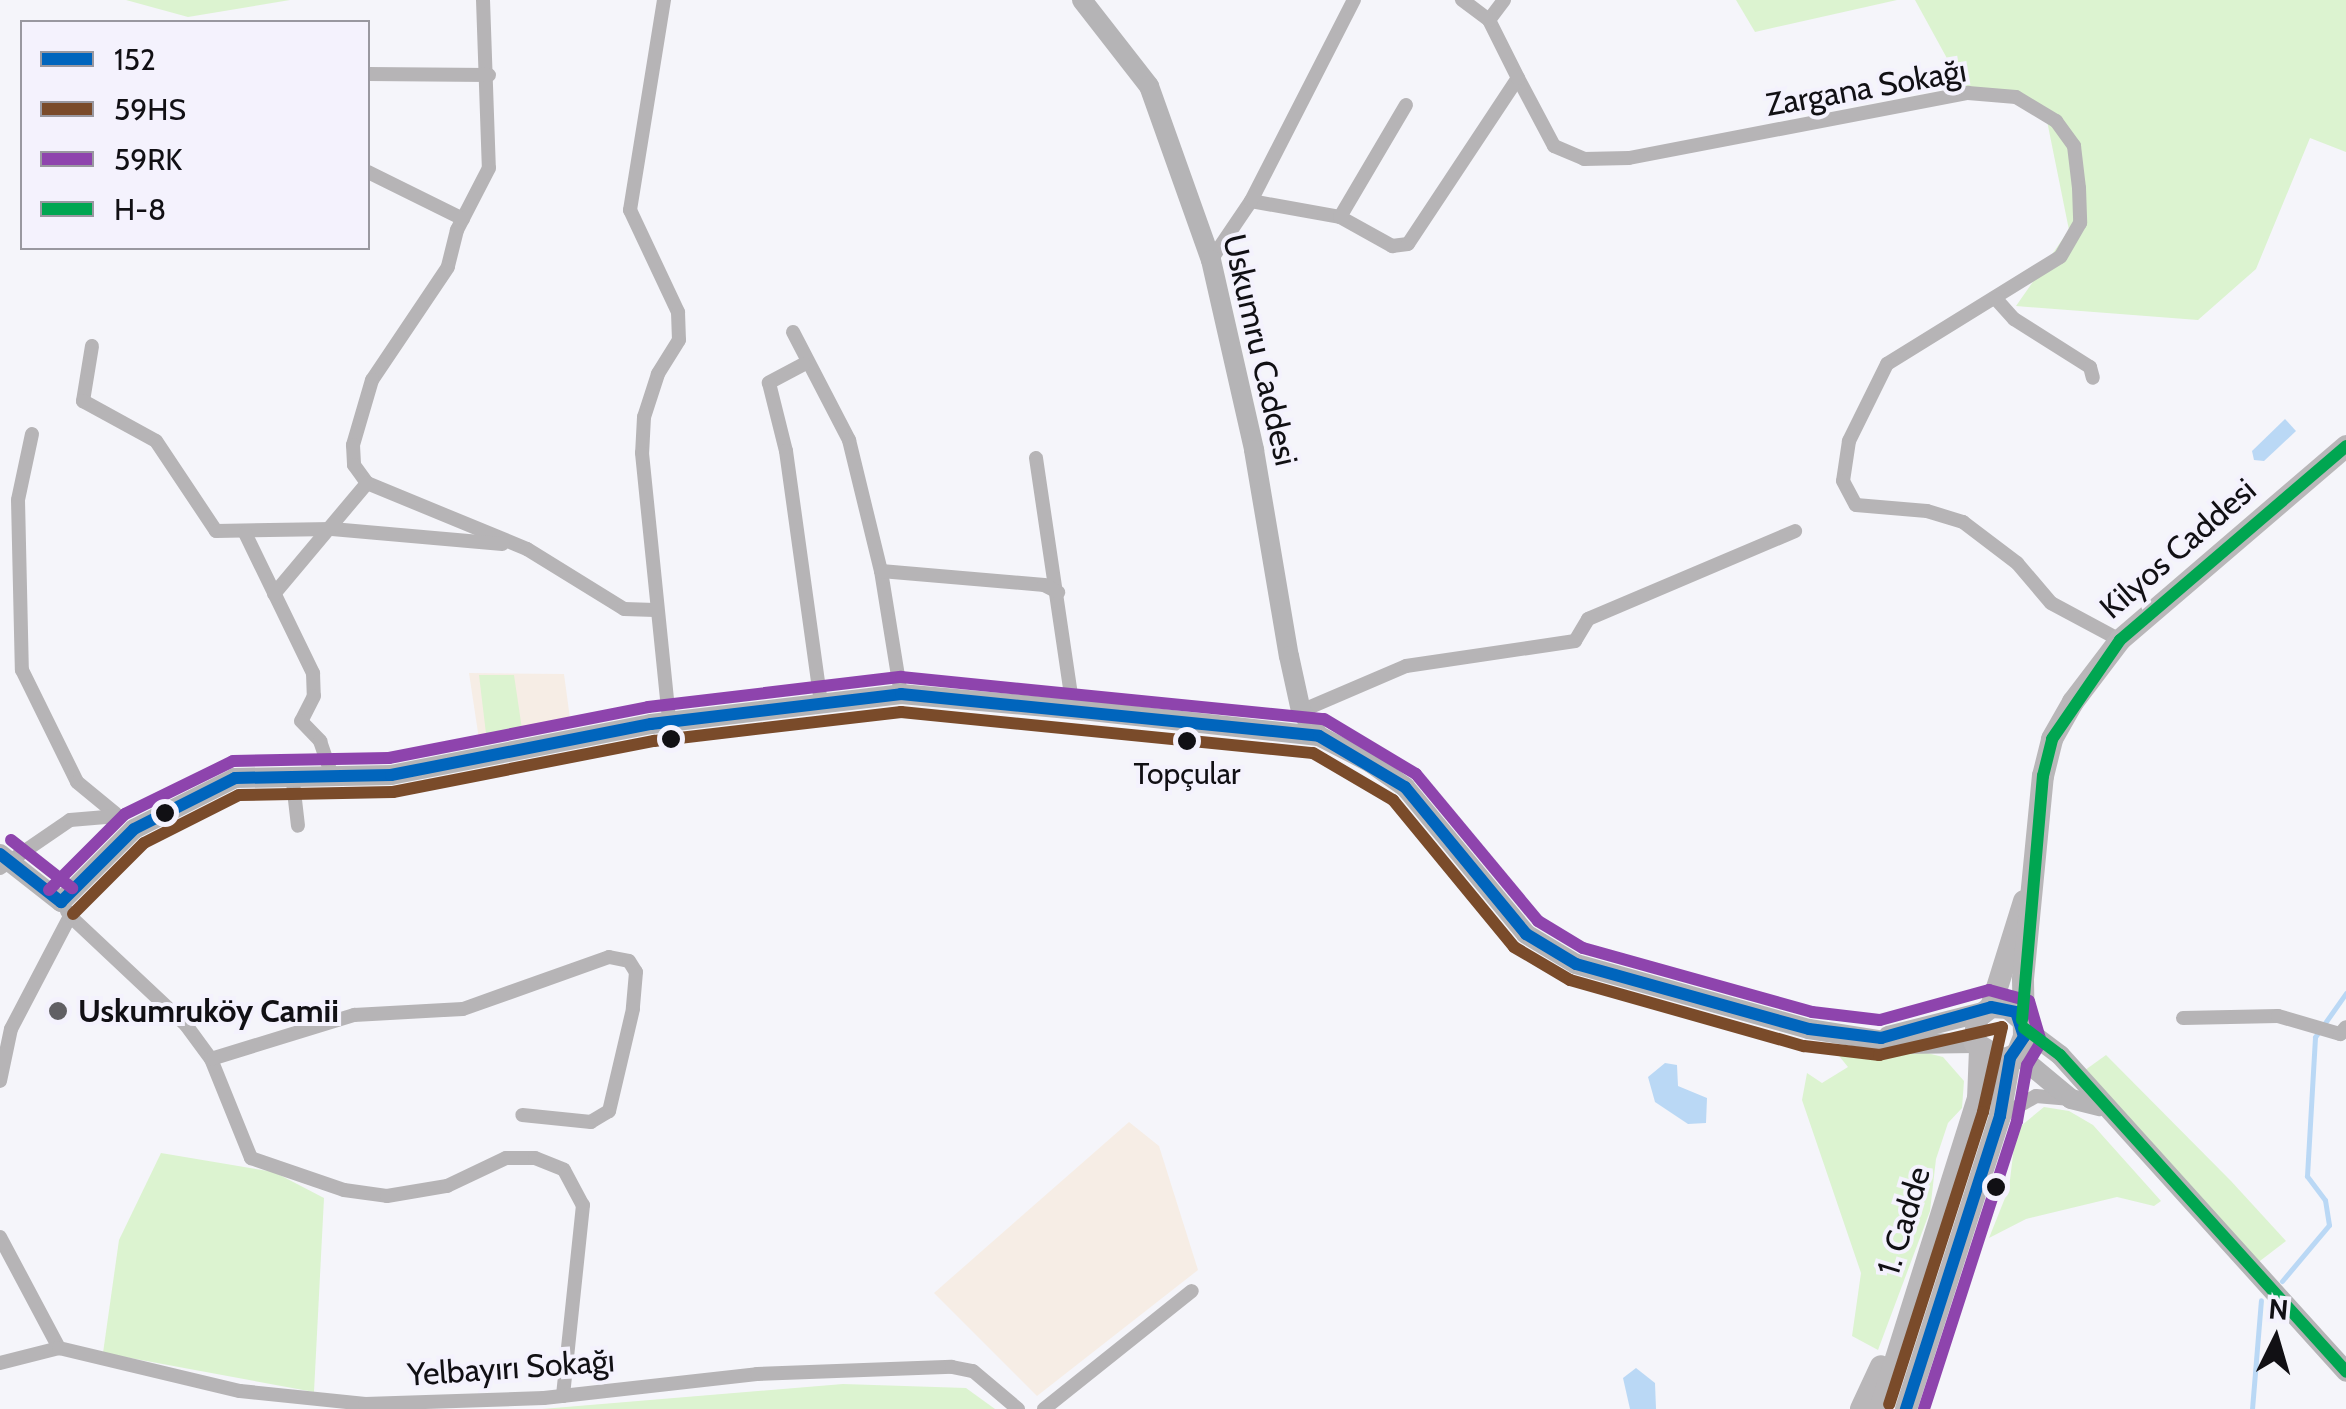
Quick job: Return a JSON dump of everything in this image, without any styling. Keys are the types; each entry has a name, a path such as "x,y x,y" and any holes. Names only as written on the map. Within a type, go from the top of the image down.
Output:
{"main road":[{"name":"Kilyos Caddesi","path":"2030,888 2052,739 2120,640 2346,446"},
{"path":"2030,888 2023,1024 2014,1056 1978,1047 1973,1026 1987,1010 2030,888"},
{"path":"1987,1010 2008,1008 2023,1024"},
{"name":"1. Cadde","path":"1880,1409 1978,1084 1978,1047"},
{"name":"1. Cadde","path":"1906,1409 2000,1116 2014,1056"},
{"path":"1861,1409 1908,1320"}],"street":[{"path":"484,0 489,168 463,218 448,267 372,380 353,445 354,465 368,482 517,545 624,608 654,610"},
{"path":"664,0 630,210 678,326 679,340 658,374 644,418 654,610 669,721"},
{"name":"Uskumru Caddesi","path":"1082,0 1149,86 1212,260 1241,383 1302,710 1319,736"},
{"path":"1212,260 1251,201 1354,0"},
{"path":"1462,0 1489,20 1504,0"},
{"name":"Zargana Sokağı","path":"1489,20 1554,146 1584,159 1629,158 1968,92 2016,97 2056,121 2074,146 2080,223 2060,257 1887,364 1849,441 1843,481 1856,505 1927,511 1963,522 2017,563 2051,603 2120,640"},
{"path":"370,74 489,75"},
{"path":"1251,201 1340,217 1392,246 1408,244 1518,78"},
{"path":"1340,217 1406,106"},
{"path":"370,173 463,218"},
{"path":"1996,299 2014,319 2090,367 2093,378"},
{"path":"793,332 804,364 849,440 881,571 900,694"},
{"path":"92,346 82,401 156,441 216,531 332,529 517,545"},
{"path":"804,364 769,383 786,451 822,702"},
{"path":"32,434 18,500 22,670 77,782 134,828"},
{"path":"1036,458 1073,710"},
{"path":"274,594 368,482"},
{"path":"1302,710 1406,666 1575,642 1588,619 1795,531"},
{"path":"244,533 315,684 301,721 320,742 333,778"},
{"path":"881,571 1044,585 1058,592"},
{"path":"0,1080 11,1028 66,909 134,828 235,778 390,775 669,721 900,694 1319,736 1405,787 1526,934 1555,955 1809,1029 1978,1047"},
{"path":"292,774 298,826"},
{"path":"116,814 70,820 2,862 66,909 186,1025 212,1058 251,1158 344,1190 427,1191 506,1158 535,1158 564,1170 582,1205 563,1396"},
{"path":"212,1058 354,1015 463,1009 609,957 628,961 636,972 633,1010 609,1112 591,1122 522,1115"},
{"path":"1882,1038 1987,1010"},
{"path":"2183,1018 2278,1016 2339,1029"},
{"path":"2023,1024 2060,1055 2100,1106 2343,1364"},
{"path":"1930,1044 1966,1061 1978,1084"},
{"path":"2014,1056 2072,1099"},
{"path":"2000,1116 2036,1096 2100,1106"},
{"path":"0,1237 59,1348"},
{"path":"1044,1409 1192,1290"},
{"name":"Yelbayırı Sokağı","path":"0,1362 59,1348 240,1391 365,1404 563,1396 757,1374 952,1367 973,1371 1018,1409"}],"shaded area":[{"path":"469,673 564,674 571,726 480,746"},
{"path":"1129,1122 1159,1146 1198,1270 1037,1396 934,1293"}],"green space":[{"path":"126,0 290,0 188,17"},
{"path":"1736,0 1897,0 1755,32"},
{"path":"1915,0 2346,0 2346,152 2310,138 2256,269 2198,320 2016,306 2069,230 2044,106 1966,93"},
{"path":"479,675 514,675 523,736 487,742"},
{"path":"1835,1051 1927,1053 1943,1057 1964,1081 1962,1108 1948,1123 1936,1159 1930,1211 1878,1350 1852,1336 1861,1273 1802,1100 1807,1073 1822,1083 1848,1067"},
{"path":"2106,1055 2286,1241 2256,1264 2081,1073"},
{"path":"2044,1107 2069,1111 2093,1125 2161,1201 2154,1206 2117,1197 2026,1219 1989,1238 2009,1188 2016,1130"},
{"path":"161,1153 274,1172 324,1198 314,1392 103,1353 119,1240"},
{"path":"843,1384 966,1388 995,1409 542,1409"}],"water":[{"path":"2285,419 2296,431 2264,461 2254,460 2252,451"},
{"path":"1665,1063 1677,1065 1678,1086 1707,1098 1706,1123 1688,1124 1655,1102 1648,1077"},
{"path":"1636,1368 1655,1383 1656,1409 1630,1409 1623,1378"}],"waterway":[{"path":"2282,1281 2329,1225 2325,1200 2307,1176 2315,1037 2346,993"},
{"path":"2252,1409 2261,1300"}],"transit line":[{"name":"H-8","path":"2022,1020 2043,776 2052,739 2120,640 2346,446"},
{"name":"59RK","path":"49,890 125,814 233,761 389,758 648,707 901,677 1324,719 1416,774 1538,921 1583,948 1812,1012 1880,1020 1989,990 2029,1001 2041,1042 2027,1065 2017,1121 1924,1409"},
{"name":"152","path":"61,902 134,829 235,778 391,775 651,724 901,694 1319,736 1405,787 1526,934 1576,964 1809,1029 1881,1038 1991,1007 2016,1012 2024,1037 2010,1058 2000,1116 1906,1409"},
{"name":"59HS","path":"73,914 144,843 239,795 393,792 654,741 901,712 1313,753 1393,800 1514,947 1570,980 1804,1046 1879,1055 2002,1027 1983,1112 1889,1404"},
{"name":"59RK","path":"11,840 72,888"},
{"name":"152","path":"0,854 61,902"},
{"name":"H-8","path":"2024,1028 2060,1055 2346,1372"}],"place":[{"name":"Topçular","path":"1187,741"},
{"name":"Uskumruköy Camii","path":"58,1011"}]}
